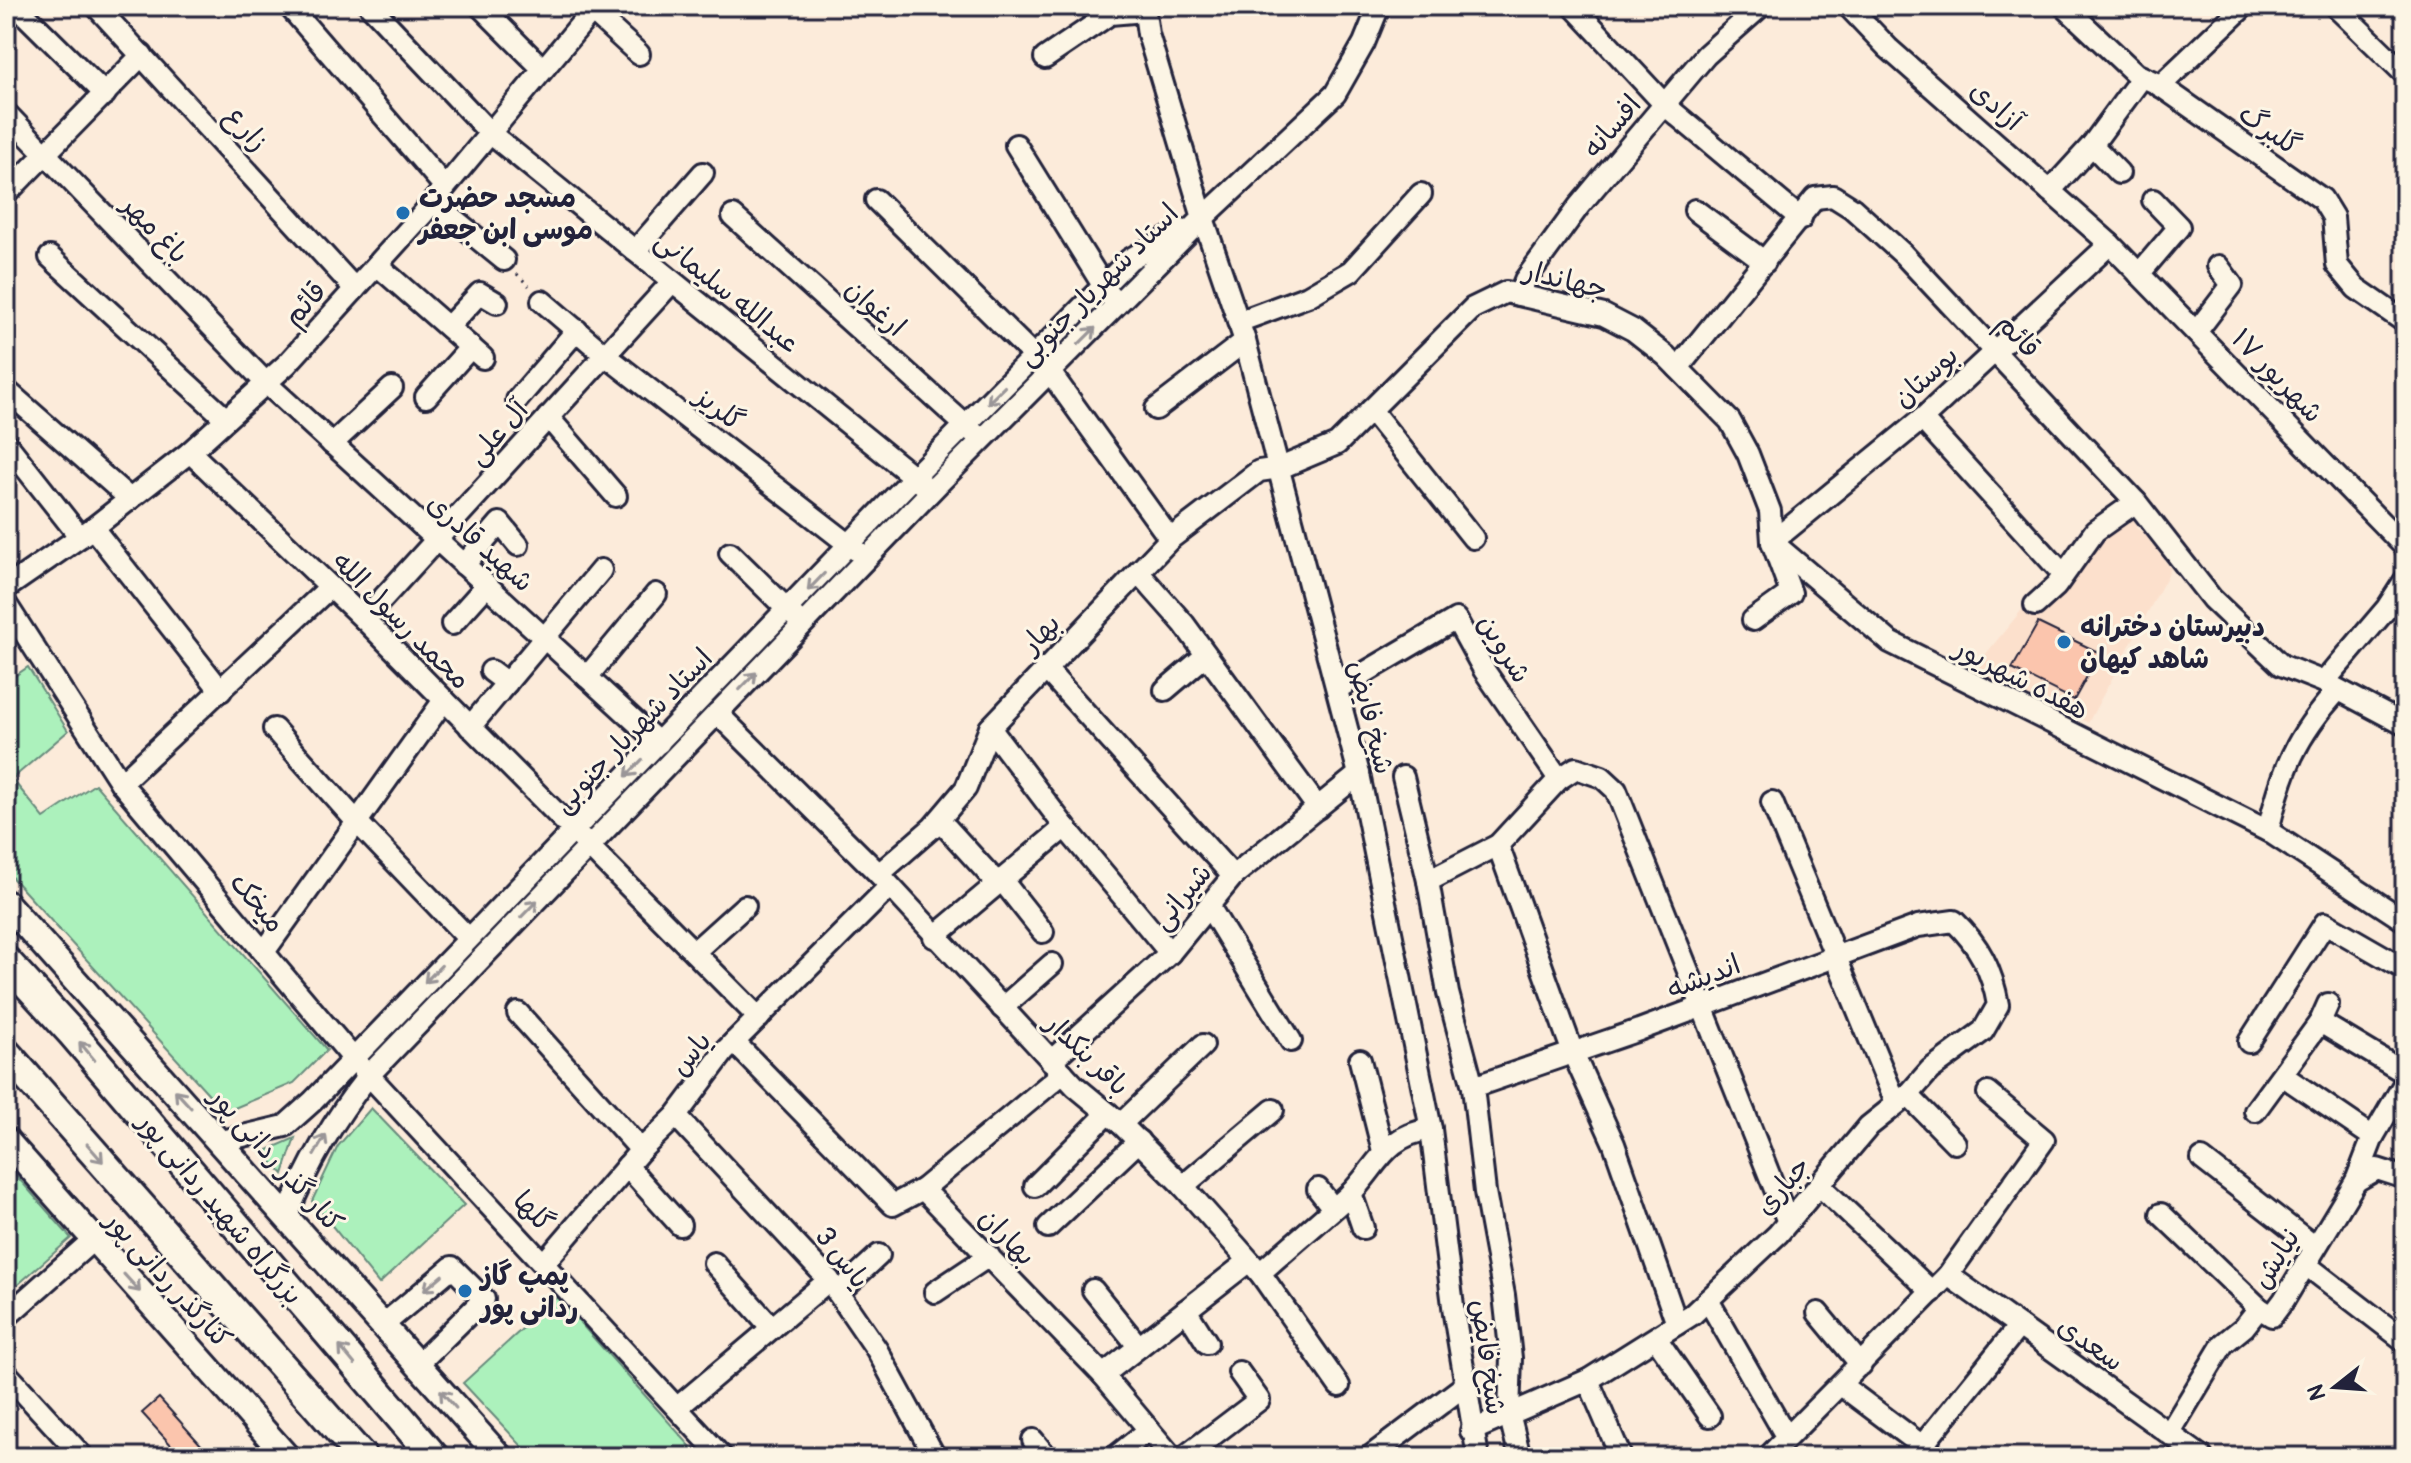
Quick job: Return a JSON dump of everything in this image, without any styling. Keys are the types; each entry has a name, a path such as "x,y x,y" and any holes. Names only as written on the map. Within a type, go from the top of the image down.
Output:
{"highway":[{"name":"بزرگراه شهید ردانی پور","path":"6,961 71,1032 434,1457"},
{"name":"بزرگراه شهید ردانی پور","path":"6,1053 362,1457"},
{"path":"6,1064 48,1099"}],"main road":[{"name":"کنار گذر ردانی پور","path":"6,903 222,1141 500,1457"},
{"name":"کنارگذر ردانی پور","path":"6,1140 287,1457"}],"street":[{"path":"16,6 105,94"},
{"name":"زارع","path":"96,6 355,289"},
{"path":"289,6 439,194 504,260"},
{"name":"عبدالله سلیمانی","path":"370,6 491,134 931,491"},
{"path":"480,6 543,69"},
{"path":"1203,218 1335,94 1364,43 1379,6"},
{"path":"1573,6 1666,106 1801,219"},
{"name":"آزادی","path":"1848,6 1888,48 2110,244"},
{"name":"گلبرگ","path":"2064,6 2151,82 2322,199 2333,217 2337,265 2356,288 2405,322"},
{"path":"2050,191 2151,82 2244,6"},
{"path":"2335,6 2405,74"},
{"path":"594,8 639,54"},
{"name":"قائم","path":"6,588 86,533 190,452 266,383 377,265 491,134 594,8"},
{"path":"1045,58 1110,14 1145,8"},
{"name":"شیخ فایض","path":"1145,8 1148,34 1280,468 1359,774 1431,1129 1464,1386 1478,1457"},
{"name":"افسانه","path":"1519,295 1525,280 1579,206 1706,55 1754,8"},
{"path":"6,194 142,55"},
{"name":"باغ مهر","path":"6,113 266,383"},
{"path":"1016,145 1116,307"},
{"path":"2092,145 2119,173"},
{"path":"635,251 703,173"},
{"path":"1156,409 1241,332 1351,271 1421,194"},
{"name":"قائم","path":"1678,368 1815,198 1833,196 1852,208 1903,254 1995,350 2136,502 2212,599 2281,665 2331,686 2405,725"},
{"path":"876,200 1050,372 1170,539"},
{"path":"2139,274 2179,227 2153,200"},
{"path":"1695,210 1765,262"},
{"name":"ارغوان","path":"733,216 982,440"},
{"name":"استاد شهریار جنوبی","path":"858,552 914,477 1130,259 1203,218"},
{"name":"استاد شهریار جنوبی","path":"222,1141 285,1126 659,743 795,617 858,552 931,491 1203,218"},
{"name":"۱۷ شهریور","path":"2110,244 2405,547"},
{"name":"بوستان","path":"1772,542 1922,419 2110,244"},
{"path":"50,257 226,419"},
{"path":"377,265 477,352 426,397"},
{"path":"2197,331 2232,285 2218,266"},
{"name":"آل علی","path":"364,619 672,282"},
{"name":"جهاندار","path":"1280,468 1337,444 1473,308 1506,292 1604,315 1633,330 1678,368 1730,421 1748,454 1770,511 1772,542 1791,593 1753,620"},
{"path":"448,327 480,293 497,303"},
{"name":"گلریز","path":"542,301 605,355 858,552"},
{"path":"517,400 577,330"},
{"name":"شهید قادری","path":"266,383 659,743"},
{"path":"332,444 392,388"},
{"path":"6,390 130,499"},
{"path":"1371,410 1473,538"},
{"path":"548,417 616,496"},
{"path":"1922,419 2063,574"},
{"path":"6,443 221,691"},
{"name":"محمد رسول الله","path":"190,452 364,619 759,1018"},
{"name":"بهار","path":"884,880 966,788 990,728 1045,668 1170,539 1259,471 1280,468"},
{"path":"2035,605 2056,586 2095,531 2136,502"},
{"path":"464,565 500,523 518,545"},
{"name":"هفده شهریور","path":"1772,542 1890,642 2268,831 2405,921"},
{"path":"730,553 795,617"},
{"path":"470,727 499,677 545,638 601,570"},
{"path":"1138,572 1184,624 1318,808"},
{"path":"2268,831 2281,775 2311,719 2405,580"},
{"path":"452,624 487,585"},
{"path":"121,783 330,587"},
{"path":"587,677 656,594"},
{"name":"میخک","path":"6,604 121,783 369,1075"},
{"name":"استاد شهریار جنوبی","path":"287,1216 306,1170 337,1115 369,1075 717,713 795,617"},
{"name":"شروین","path":"1337,689 1456,619 1484,670 1559,779"},
{"path":"1165,690 1205,656"},
{"path":"1045,668 1233,876"},
{"path":"264,952 444,700"},
{"name":"باقر بنکدار","path":"717,713 884,880 1057,1067 1115,1118 1183,1186 1254,1267 1339,1386"},
{"path":"990,728 1065,827 1170,953"},
{"path":"274,729 357,822 468,938"},
{"path":"1428,881 1498,845 1559,779 1576,768 1602,777 1616,790 1788,1222"},
{"name":"شیرانی","path":"1057,1067 1170,953 1210,908 1233,876 1359,774"},
{"name":"شیخ فایض","path":"1403,777 1428,881 1448,993 1473,1087 1485,1192 1504,1295 1511,1358 1509,1413 1520,1457"},
{"path":"1772,802 1833,958 1902,1099 1955,1143"},
{"path":"934,937 1065,827"},
{"path":"947,828 1043,932"},
{"path":"1498,845 1573,1053 1614,1144 1677,1324"},
{"name":"یاس","path":"544,1263 641,1150 676,1116 734,1042 884,880"},
{"path":"694,952 745,906"},
{"path":"1210,908 1291,1041"},
{"name":"اندیشه","path":"1473,1087 1702,1007 1918,926 1954,921 1973,940 1994,977 1998,1005"},
{"path":"2249,1042 2325,923 2405,969"},
{"path":"1002,1008 1052,964"},
{"name":"جباری","path":"1471,1431 1588,1380 1677,1324 1708,1300 1788,1222 1869,1126 1902,1099 1930,1070 1983,1031 1998,1005"},
{"path":"518,1013 641,1150"},
{"path":"2255,1111 2324,1013 2405,1073"},
{"path":"734,1042 893,1205 923,1189 1057,1067"},
{"path":"1035,1186 1203,1045"},
{"path":"1360,1060 1383,1151"},
{"name":"گلها","path":"369,1075 722,1457"},
{"path":"2282,1075 2373,1137"},
{"name":"نیایش","path":"2170,1432 2223,1344 2244,1327 2259,1308 2272,1316 2356,1181 2373,1137 2405,1082"},
{"path":"1768,1457 1948,1275 2044,1140 1988,1093"},
{"path":"1183,1186 1273,1110"},
{"name":"یاس 3","path":"676,1116 834,1286 877,1350 935,1457"},
{"path":"1103,1375 1186,1310 1254,1267 1333,1208 1351,1193 1383,1151 1410,1132 1431,1129"},
{"path":"1048,1227 1139,1141"},
{"path":"2202,1159 2405,1341"},
{"path":"627,1166 680,1225"},
{"path":"2356,1181 2377,1169 2405,1176"},
{"path":"1819,1185 1932,1292"},
{"name":"بهاران","path":"923,1189 1103,1375 1172,1457"},
{"path":"1318,1189 1333,1208"},
{"path":"1351,1193 1363,1228"},
{"path":"2161,1214 2259,1308"},
{"path":"6,1317 94,1239"},
{"path":"678,1407 772,1328 879,1255"},
{"path":"935,1292 989,1256"},
{"path":"714,1263 772,1328"},
{"path":"383,1325 452,1267 484,1299 418,1364"},
{"name":"سعدی","path":"1948,1275 2170,1432 2197,1455"},
{"path":"1093,1290 1139,1347"},
{"path":"1708,1300 1786,1436"},
{"path":"1186,1310 1207,1343"},
{"path":"1818,1313 1861,1365"},
{"path":"1841,1385 1930,1452 2019,1326"},
{"path":"1656,1338 1710,1416"},
{"path":"1184,1457 1259,1400 1239,1372"},
{"path":"6,1373 83,1457"},
{"path":"1588,1380 1621,1457"},
{"path":"1371,1456 1464,1386"},
{"path":"1115,1457 1149,1430"},
{"path":"1033,1440 1047,1457"}],"path":[{"path":"504,260 542,301"}],"shaded area":[{"name":"دبیرستان دخترانه شاهد کیهان","path":"2126,518 2135,519 2136,528 2144,533 2171,569 2088,723 2045,700 2035,711 1972,671 2029,601 2088,546"}],"green space":[{"path":"28,667 68,731 12,779 44,818 95,784 327,1050 294,1083 225,1112 6,871 6,682"},
{"path":"371,1108 464,1205 379,1284 312,1201 338,1146"},
{"path":"295,1138 283,1174 263,1152"},
{"path":"6,1164 71,1238 6,1295"},
{"path":"557,1297 700,1457 532,1457 463,1383"}],"building":[{"path":"2038,623 2100,653 2074,700 2012,669"},
{"path":"159,1398 212,1457 182,1457 142,1413"}],"place":[{"name":"مسجد حضرت موسی ابن جعفر","path":"403,213"},
{"name":"دبیرستان دخترانه شاهد کیهان","path":"2064,642"},
{"name":"پمپ گاز ردانی پور","path":"465,1291"}]}
